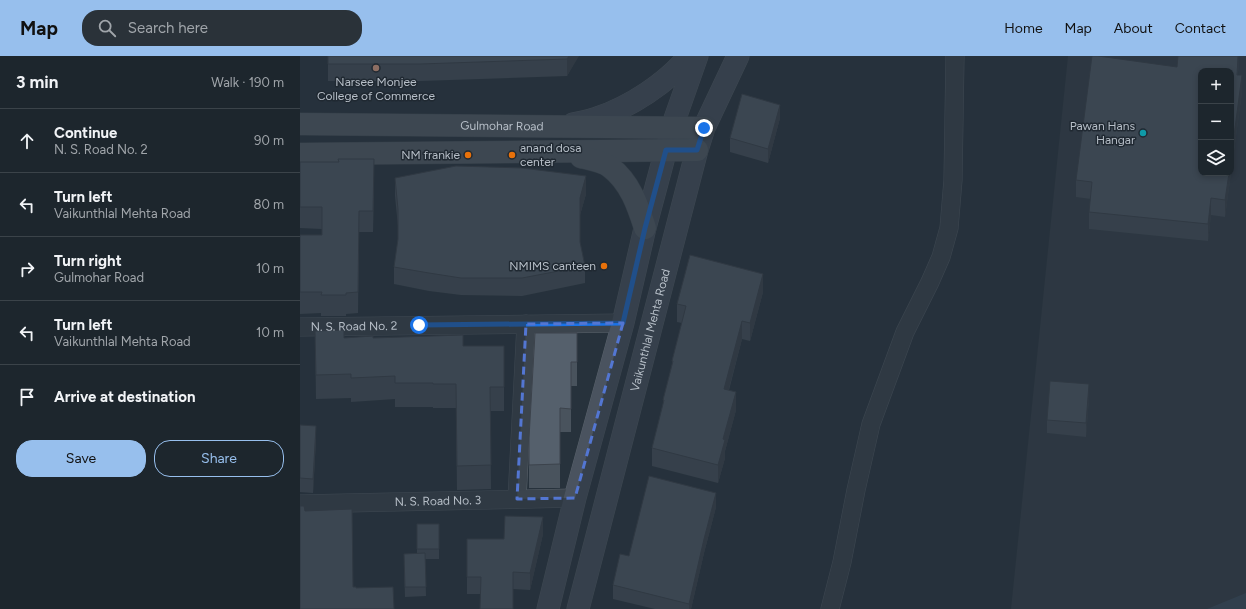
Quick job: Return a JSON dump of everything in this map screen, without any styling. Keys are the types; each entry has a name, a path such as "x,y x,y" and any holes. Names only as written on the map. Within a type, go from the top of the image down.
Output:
{"main road":[{"path":"566,126 597,118 617,110 640,97 662,82 682,65 689,56"},
{"path":"548,609 575,498 623,323 645,228 672,127 697,56"},
{"name":"Vaikunthlal Mehta Road","path":"578,609 697,150 704,128 738,56"},
{"name":"Gulmohar Road","path":"300,124 704,128"},
{"path":"342,124 342,154"},
{"path":"300,154 697,150"},
{"path":"565,151 609,166 626,182 639,209 645,228"}],"street":[{"path":"830,609 842,562 871,424 904,332 941,257 949,228 953,180 955,56"},
{"name":"N. S. Road No. 2","path":"300,327 623,323"},
{"path":"517,499 526,324"},
{"name":"N. S. Road No. 3","path":"300,504 575,498"}],"highlighted area":[{"path":"623,323 575,498 517,499 526,324"}],"shaded area":[{"path":"1068,56 1246,56 1246,609 1011,609"}],"water":[{"path":"1246,593 1246,609 1207,609"}],"building":[{"path":"328,56 569,56 567,59 420,64 328,64"},
{"name":"Pawan Hans Hangar","path":"1092,56 1177,67 1178,56 1238,56 1237,75 1242,75 1234,135 1234,68 1198,68 1198,176 1229,176 1225,200 1211,198 1208,224 1089,212 1092,182 1076,180"},
{"path":"742,94 780,105 768,149 730,138"},
{"path":"338,159 374,159 373,211 359,211 358,292 346,293 346,295 321,295 322,292 300,292 300,235 322,235 322,207 300,207 300,162 339,162"},
{"path":"456,166 522,168 586,176 580,198 580,242 585,266 522,278 461,278 394,267 398,239 398,209 395,178"},
{"path":"690,255 763,274 750,323 742,321 724,389 736,392 723,439 725,440 718,465 652,448 686,306 677,304"},
{"path":"344,330 344,338 373,336 373,338 463,335 463,346 504,346 504,387 490,387 491,465 457,466 456,384 395,383 395,376 351,378 351,374 316,375 315,331"},
{"path":"535,333 577,333 577,362 571,362 571,409 560,408 560,464 529,465 529,438"},
{"path":"1050,381 1089,384 1086,423 1047,420"},
{"path":"300,425 316,426 313,479 300,478"},
{"path":"649,476 716,493 689,604 613,585 620,554 629,556"},
{"path":"300,506 304,506 305,511 352,509 353,587 393,587 394,609 300,609"},
{"path":"505,516 543,517 530,573 513,572 513,609 480,609 481,577 467,577 467,539 504,539"},
{"path":"417,524 439,524 439,549 417,549"},
{"path":"425,553 426,587 405,587 404,554"}],"place":[{"name":"Narsee Monjee College of Commerce","path":"376,68"},
{"name":"Pawan Hans Hangar","path":"1143,133"},
{"name":"NM frankie","path":"468,155"},
{"name":"anand dosa center","path":"512,155"},
{"name":"NMIMS canteen","path":"604,266"}],"route":[{"path":"419,325 623,323 645,228 666,150 697,150 704,128"}]}
